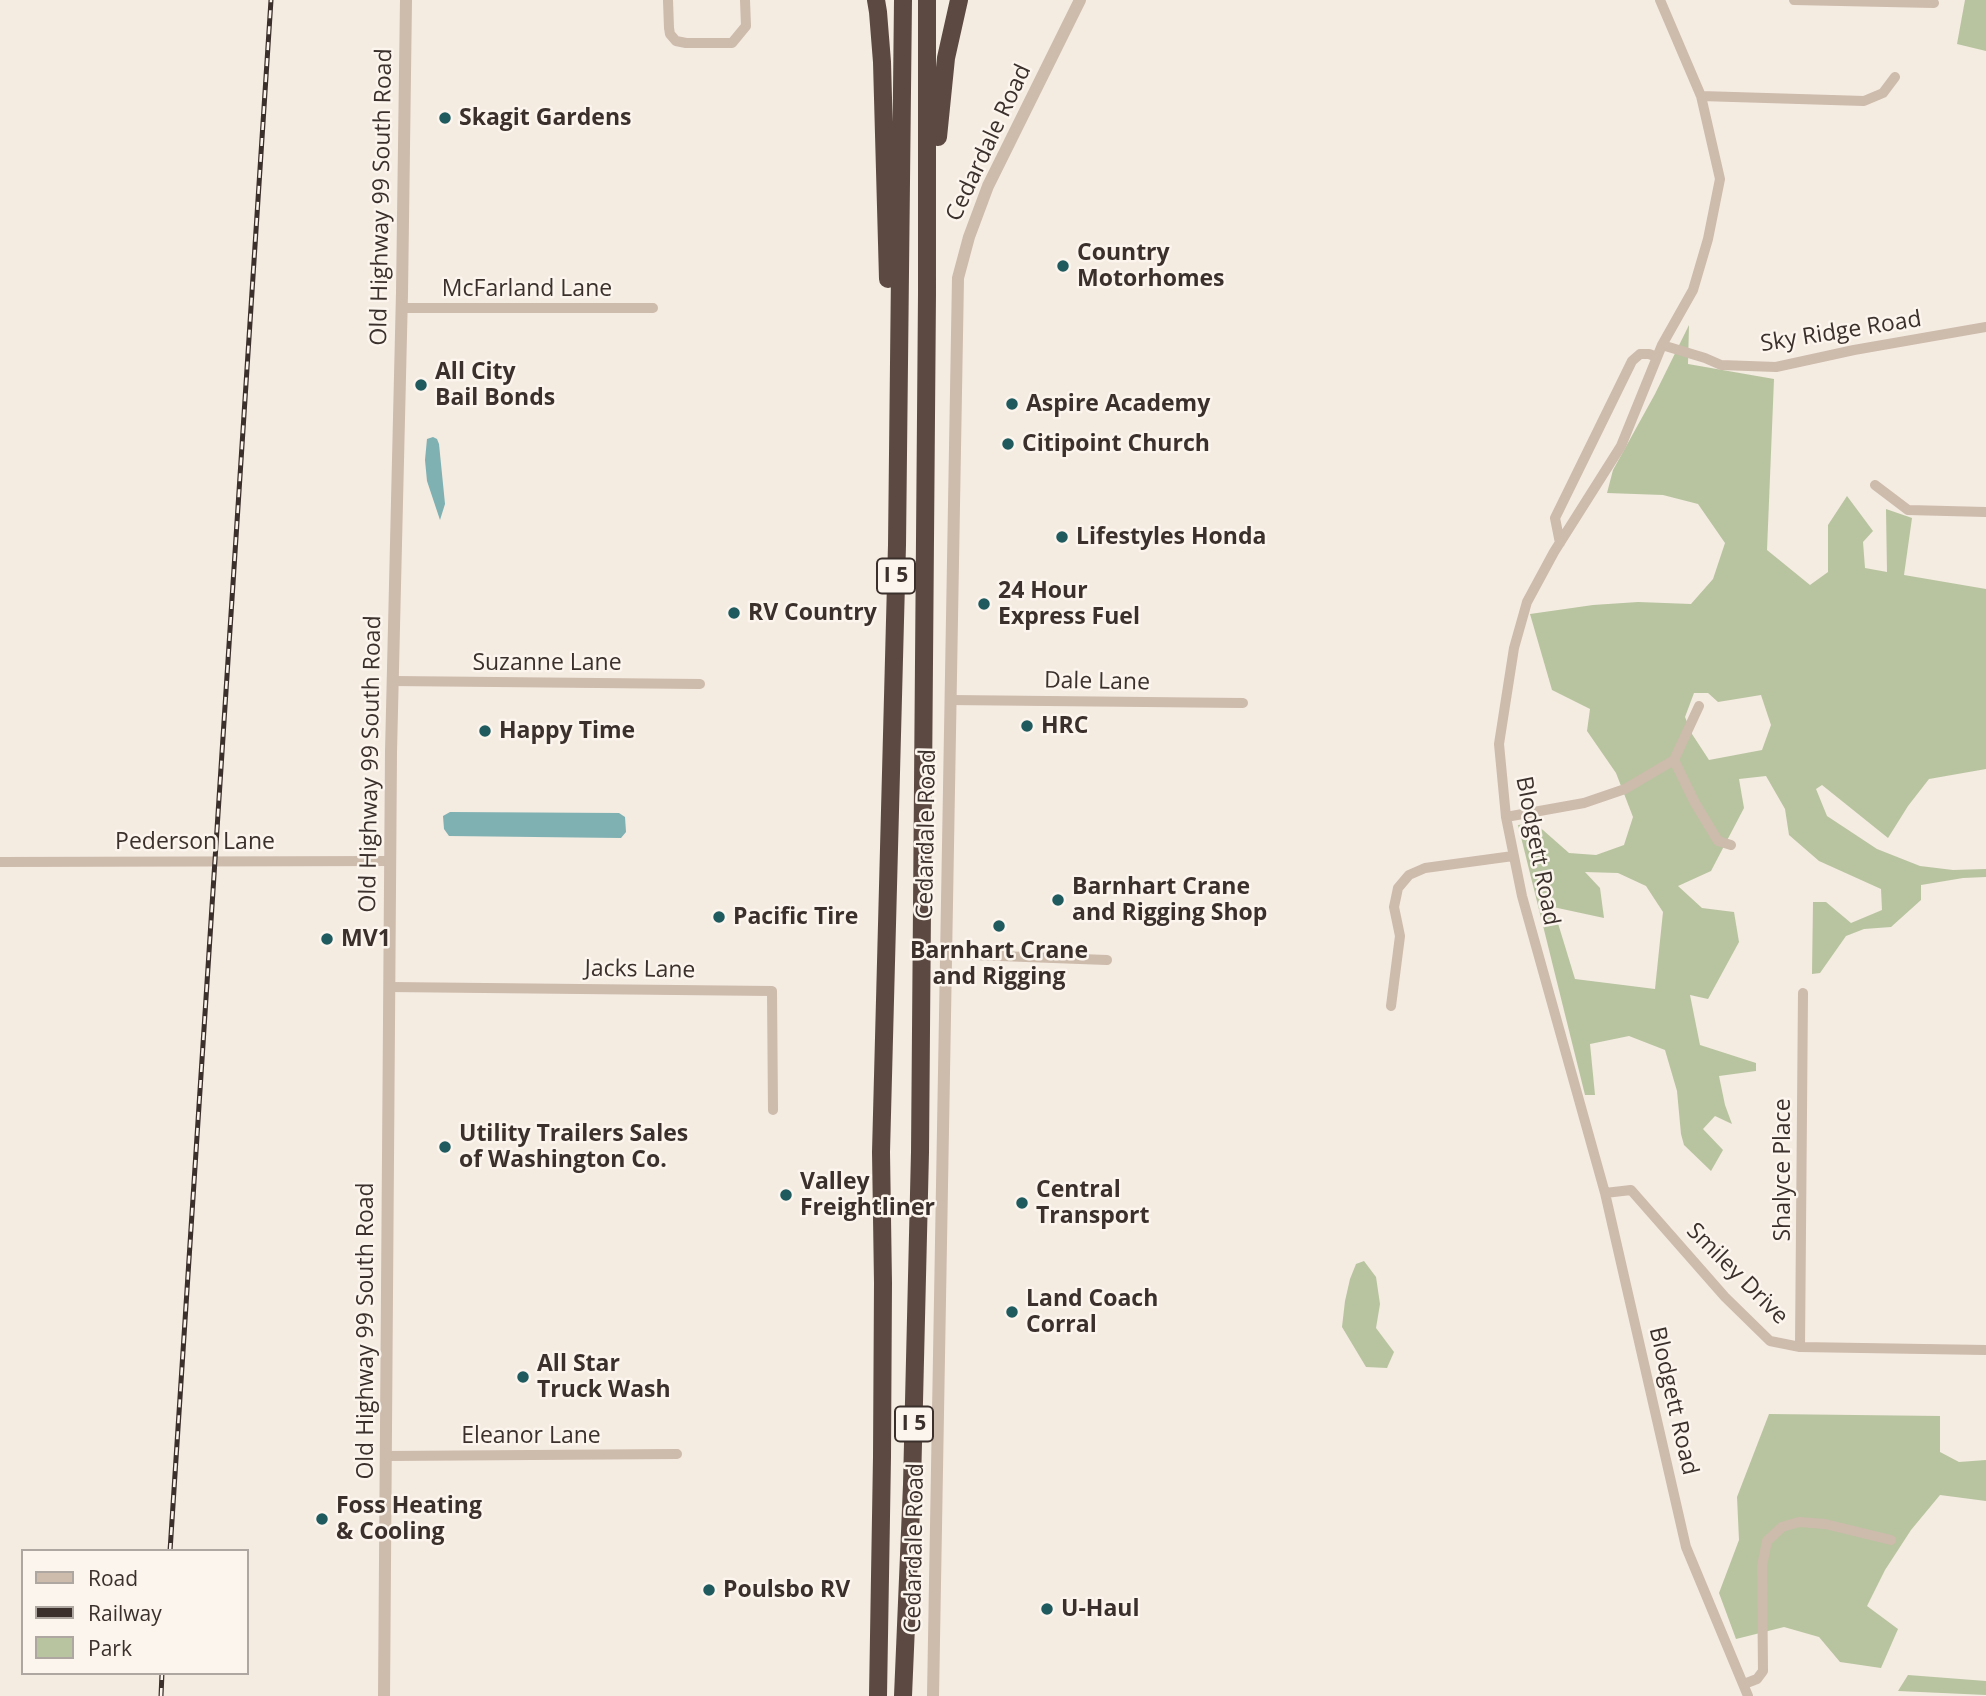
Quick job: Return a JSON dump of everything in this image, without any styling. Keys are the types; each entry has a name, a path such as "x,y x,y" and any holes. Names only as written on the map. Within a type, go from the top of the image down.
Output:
{"highway":[{"path":"876,0 883,62 890,453 897,545"},
{"name":"I 5","path":"878,1696 883,1350 881,1152 897,545 902,0"},
{"name":"I 5","path":"903,1696 912,1485 920,1152 927,0"},
{"path":"927,295 943,82 959,0"}],"street":[{"name":"Old Highway 99 South Road","path":"384,1696 390,861 406,0"},
{"path":"668,0 670,34 676,41 686,43 733,43 746,26 745,0"},
{"name":"Cedardale Road","path":"933,1696 958,278 969,237 988,186 1080,0"},
{"name":"Blodgett Road","path":"1660,0 1701,96 1720,179 1709,239 1693,290 1662,345 1622,446 1560,543 1527,602 1514,648 1499,744 1506,817 1522,896 1605,1193 1686,1547 1748,1696"},
{"path":"1794,0 1934,4"},
{"path":"1701,96 1864,101 1883,93 1895,77"},
{"name":"McFarland Lane","path":"401,308 653,308"},
{"name":"Sky Ridge Road","path":"1662,345 1721,365 1776,367 1986,327"},
{"path":"1560,543 1555,518 1632,361 1640,354 1657,357"},
{"path":"1875,485 1908,510 1986,512"},
{"name":"Suzanne Lane","path":"393,681 700,684"},
{"name":"Dale Lane","path":"950,700 1243,703"},
{"path":"1506,817 1584,803 1625,789 1674,760 1699,706"},
{"path":"1674,760 1718,841 1731,845"},
{"path":"1391,1006 1400,936 1394,907 1398,888 1409,875 1425,868 1513,856"},
{"name":"Pederson Lane","path":"0,862 390,861"},
{"path":"946,954 1107,960"},
{"name":"Jacks Lane","path":"389,987 772,991 773,1110"},
{"name":"Shalyce Place","path":"1801,1348 1802,993"},
{"name":"Smiley Drive","path":"1605,1193 1631,1190 1725,1297 1770,1341 1801,1348 1986,1350"},
{"name":"Eleanor Lane","path":"386,1456 677,1454"},
{"path":"1744,1684 1757,1679 1763,1671 1762,1566 1767,1541 1782,1527 1799,1522 1825,1524 1891,1540"}],"green space":[{"path":"1965,0 1986,0 1986,51 1957,44"},
{"path":"1689,325 1688,364 1774,379 1767,550 1810,585 1828,572 1828,525 1847,496 1873,531 1863,542 1865,568 1887,572 1886,509 1912,518 1904,575 1986,589 1986,769 1929,779 1888,838 1822,785 1816,789 1827,816 1877,849 1920,866 1953,870 1986,869 1986,877 1921,885 1921,900 1891,927 1864,929 1846,936 1820,973 1812,974 1813,902 1826,902 1851,923 1882,910 1881,889 1819,861 1789,835 1785,809 1766,776 1739,779 1744,808 1711,871 1678,886 1702,908 1734,912 1739,942 1708,999 1690,995 1700,1045 1756,1063 1756,1071 1719,1076 1732,1124 1715,1116 1703,1129 1723,1150 1711,1171 1684,1145 1677,1091 1665,1050 1629,1036 1590,1044 1595,1095 1585,1095 1518,825 1535,823 1569,853 1596,855 1624,845 1633,817 1616,773 1587,731 1590,709 1552,690 1530,614 1638,602 1691,604 1713,579 1725,543 1698,504 1663,495 1607,493 1613,470","holes":["1694,693 1708,693 1718,702 1761,695 1771,725 1762,750 1709,760 1692,734 1685,717","1585,872 1618,873 1646,886 1663,912 1655,989 1575,979 1553,907 1604,918 1600,888"]},
{"path":"1364,1261 1376,1277 1380,1304 1376,1328 1394,1352 1387,1368 1366,1367 1342,1327 1350,1279 1356,1264"},
{"path":"1769,1414 1940,1416 1940,1452 1959,1462 1986,1460 1986,1501 1940,1495 1911,1530 1885,1570 1867,1606 1898,1629 1881,1668 1840,1662 1819,1637 1784,1627 1736,1639 1719,1593 1739,1540 1737,1497"},
{"path":"1908,1675 1986,1681 1986,1695 1898,1691"}],"water":[{"path":"433,437 439,444 445,504 440,520 427,481 425,460 427,439"},
{"path":"450,812 619,813 625,817 626,832 621,838 449,836 444,829 443,816"}],"railway":[{"path":"170,1549 271,0"},
{"path":"161,1696 162,1675"}],"place":[{"name":"Skagit Gardens","path":"445,118"},
{"name":"Country Motorhomes","path":"1063,266"},
{"name":"All City Bail Bonds","path":"421,385"},
{"name":"Aspire Academy","path":"1012,404"},
{"name":"Citipoint Church","path":"1008,444"},
{"name":"Lifestyles Honda","path":"1062,537"},
{"name":"24 Hour Express Fuel","path":"984,604"},
{"name":"RV Country","path":"734,613"},
{"name":"HRC","path":"1027,726"},
{"name":"Happy Time","path":"485,731"},
{"name":"Barnhart Crane and Rigging Shop","path":"1058,900"},
{"name":"Pacific Tire","path":"719,917"},
{"name":"Barnhart Crane and Rigging","path":"999,926"},
{"name":"MV1","path":"327,939"},
{"name":"Utility Trailers Sales of Washington Co.","path":"445,1147"},
{"name":"Valley Freightliner","path":"786,1195"},
{"name":"Central Transport","path":"1022,1203"},
{"name":"Land Coach Corral","path":"1012,1312"},
{"name":"All Star Truck Wash","path":"523,1377"},
{"name":"Foss Heating & Cooling","path":"322,1519"},
{"name":"Poulsbo RV","path":"709,1590"},
{"name":"U-Haul","path":"1047,1609"}]}
